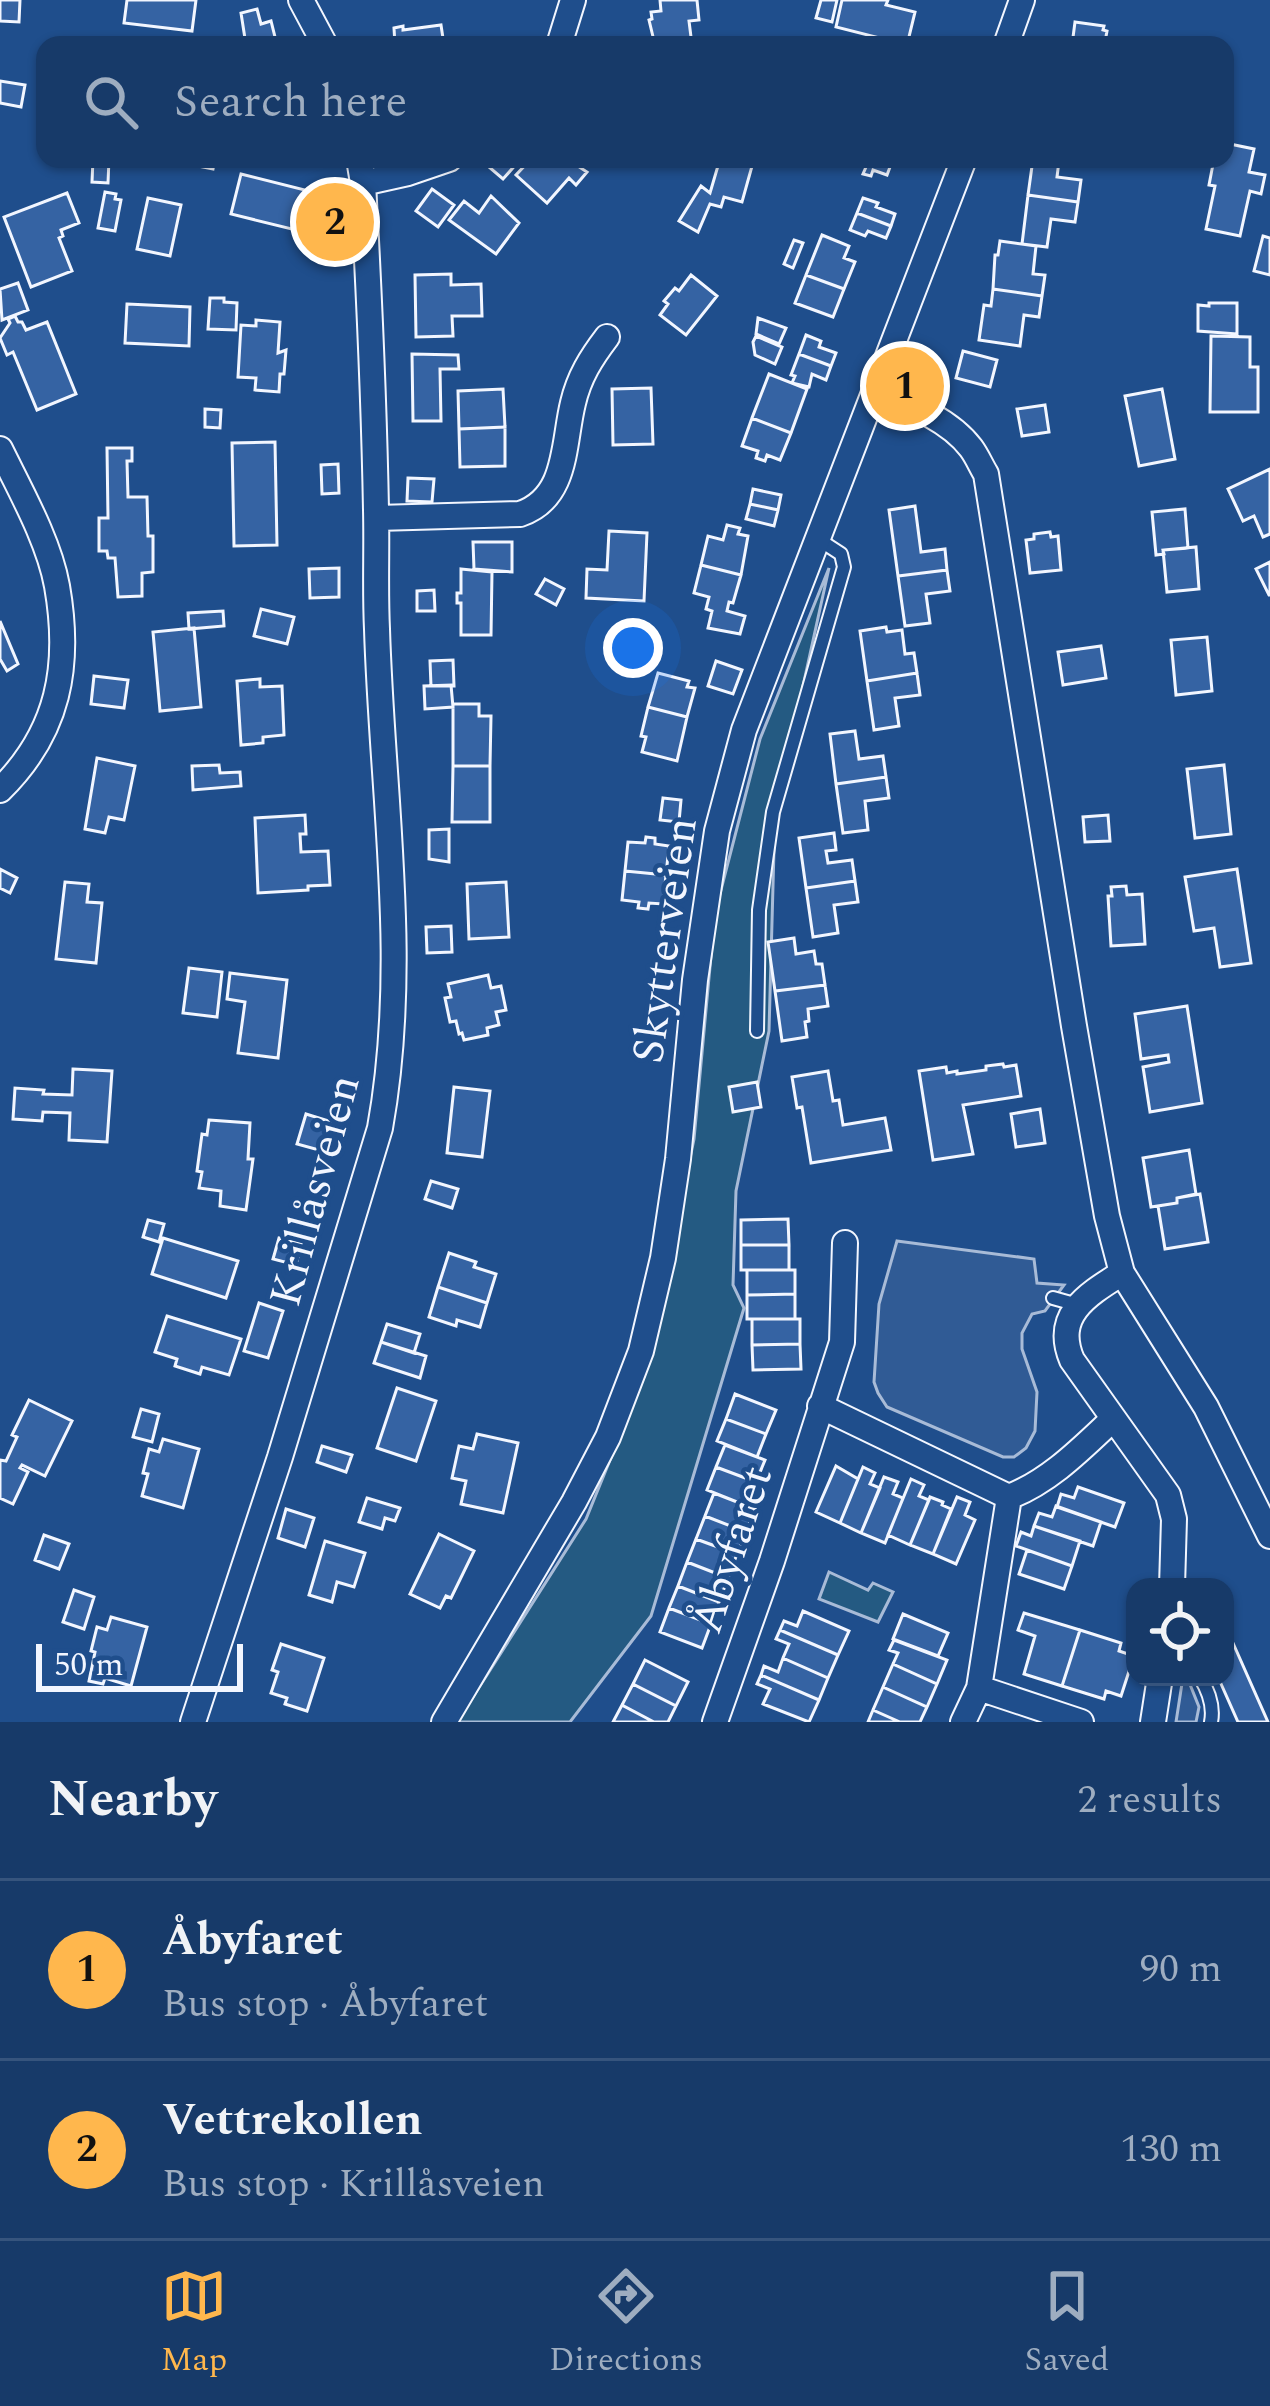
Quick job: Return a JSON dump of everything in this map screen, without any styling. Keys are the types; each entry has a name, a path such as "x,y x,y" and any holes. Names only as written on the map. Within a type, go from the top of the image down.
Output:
{"street":[{"path":"302,0 320,36"},
{"path":"562,36 573,0"},
{"path":"1009,36 1022,0"},
{"path":"361,171 420,168"},
{"name":"Skytterveien","path":"444,1722 574,1502 608,1437 641,1351 675,1179 695,980 717,831 744,730 961,168"},
{"name":"Krillåsveien","path":"193,1722 374,1150 390,1075 394,889 376,632 376,518 361,171"},
{"path":"376,518 520,514 537,509 563,463 572,404 584,368 607,337"},
{"path":"877,391 916,407 947,427 970,446 986,475 1074,1026 1122,1273 1206,1407 1270,1536"},
{"path":"0,449 33,515 57,583 62,658 55,707 25,766 0,790"},
{"name":"Åbyfaret","path":"719,1721 842,1342 845,1244"},
{"path":"1122,1273 1079,1306 1066,1324 1064,1342 1168,1495 1174,1519 1172,1578"},
{"path":"820,1406 1009,1497 1072,1458 1112,1419"},
{"path":"963,1722 979,1688 1009,1497"},
{"path":"1153,1722 1159,1686"},
{"path":"979,1688 1081,1722"}],"lane":[{"path":"757,1031 759,910 769,833 844,567 841,554 818,539"},
{"path":"1053,1298 1079,1306"},
{"path":"1205,1686 1213,1719"}],"shaded area":[{"path":"829,568 775,813 769,1031 736,1191 733,1285 744,1308 651,1616 570,1722 457,1722 586,1519 645,1374 694,1139 715,913 760,739"},
{"path":"897,1241 1034,1259 1037,1283 1064,1285 1045,1311 1032,1314 1022,1333 1022,1349 1037,1392 1035,1431 1026,1448 1014,1457 1003,1457 887,1407 878,1393 874,1382 879,1304"},
{"path":"829,1572 868,1590 873,1583 893,1592 878,1622 819,1599"},
{"path":"1182,1686 1191,1686 1199,1707 1196,1722 1176,1722"}],"building":[{"path":"0,0 20,0 19,22 0,21"},
{"path":"127,0 196,0 192,31 124,23"},
{"path":"660,0 697,0 699,20 689,21 691,36 653,36 651,12 661,11"},
{"path":"821,0 837,0 832,22 816,18"},
{"path":"842,0 888,0 886,5 915,12 909,36 872,36 836,27"},
{"path":"257,9 261,24 271,21 275,36 245,36 241,13"},
{"path":"1075,22 1104,26 1107,31 1106,36 1073,36"},
{"path":"441,25 443,36 394,36 394,28 403,26 403,30"},
{"path":"0,81 25,85 21,107 0,103"},
{"path":"1234,145 1254,149 1249,172 1265,175 1261,194 1250,191 1240,236 1206,229 1215,186 1209,185 1212,168 1234,168"},
{"path":"93,168 109,168 108,183 92,182"},
{"path":"490,168 513,168 503,179"},
{"path":"523,168 581,168 587,172 576,185 569,178 547,203 516,175"},
{"path":"717,168 751,168 742,202 724,197 721,207 710,204 698,232 679,221 701,186 710,193"},
{"path":"866,168 890,168 887,175 873,170 871,176 863,174"},
{"path":"1032,168 1058,168 1057,177 1081,180 1078,202 1028,195"},
{"path":"241,174 313,192 304,232 231,214"},
{"path":"432,189 454,205 438,227 416,211"},
{"path":"105,192 121,200 115,231 98,228"},
{"path":"67,193 79,223 61,230 59,238 72,271 31,287 4,217"},
{"path":"1028,195 1078,202 1075,222 1051,219 1047,247 1022,244"},
{"path":"491,196 519,223 496,254 449,220 464,201 479,213"},
{"path":"148,198 181,205 170,256 137,249"},
{"path":"863,198 895,214 891,226 857,213"},
{"path":"857,213 891,226 886,238 850,230"},
{"path":"822,235 849,246 844,258 855,262 844,289 806,275"},
{"path":"1263,236 1270,238 1270,275 1254,271"},
{"path":"794,240 803,243 793,268 784,264"},
{"path":"1000,241 1036,246 1033,274 1045,275 1042,296 993,289"},
{"path":"451,274 451,285 481,284 482,316 452,316 453,336 416,337 415,275"},
{"path":"691,275 717,296 686,335 660,315 668,304 664,301"},
{"path":"806,275 844,289 833,317 795,303"},
{"path":"18,283 28,310 2,320 0,289"},
{"path":"993,289 1042,296 1039,317 1024,315 1020,346 979,340 984,305 991,306"},
{"path":"210,298 237,303 236,330 208,329"},
{"path":"1237,303 1237,334 1198,331 1198,305"},
{"path":"127,304 190,307 189,346 125,343"},
{"path":"15,316 26,330 47,322 76,394 37,410 13,352 7,355 0,338 8,319"},
{"path":"758,318 786,328 779,344 756,334"},
{"path":"256,320 280,322 278,353 286,350 279,392 255,390 256,378 238,377 241,325 256,326"},
{"path":"806,335 821,341 819,347 836,353 831,366 799,354"},
{"path":"756,336 782,347 775,364 755,355"},
{"path":"1211,336 1250,337 1250,367 1258,367 1258,412 1210,412"},
{"path":"963,351 997,360 990,387 956,378"},
{"path":"412,354 458,355 459,369 440,369 441,421 413,421"},
{"path":"799,354 831,366 826,380 812,374 809,387 792,383"},
{"path":"769,374 807,389 791,433 752,418"},
{"path":"651,388 653,444 613,445 612,389"},
{"path":"503,389 505,427 459,429 458,391"},
{"path":"1162,389 1175,459 1139,466 1125,396"},
{"path":"1045,405 1049,432 1022,436 1017,409"},
{"path":"205,409 221,410 220,428 205,427"},
{"path":"752,418 791,433 780,460 767,455 765,461 756,458 758,451 742,446"},
{"path":"505,427 505,466 460,467 459,429"},
{"path":"275,442 277,545 234,546 232,443"},
{"path":"107,448 132,448 132,461 127,461 128,497 147,497 153,572 142,573 142,596 118,597 115,558 99,551 99,518 108,518"},
{"path":"338,464 339,493 322,494 321,465"},
{"path":"1270,469 1270,534 1263,537 1254,516 1243,521 1228,489"},
{"path":"408,478 434,479 432,502 407,501"},
{"path":"753,489 781,495 778,510 750,504"},
{"path":"750,504 778,510 774,526 746,519"},
{"path":"915,506 921,552 945,549 947,570 898,576 889,510"},
{"path":"1185,509 1188,548 1156,555 1152,512"},
{"path":"727,525 748,536 741,575 701,565 708,536 723,540"},
{"path":"609,531 647,533 644,601 586,598 587,569 607,570"},
{"path":"1050,532 1051,537 1058,536 1061,570 1030,573 1026,540"},
{"path":"473,542 512,542 512,572 474,569"},
{"path":"1196,547 1199,589 1167,592 1163,550"},
{"path":"1270,562 1270,595 1269,595 1256,569"},
{"path":"701,565 741,575 727,611 745,616 740,634 708,628 709,597 694,593"},
{"path":"339,568 339,597 310,598 309,569"},
{"path":"461,569 492,572 491,635 461,635 457,593 461,593"},
{"path":"947,570 950,591 926,594 930,623 905,626 898,576"},
{"path":"545,579 564,589 556,605 536,594"},
{"path":"434,590 435,611 417,611 417,591"},
{"path":"261,609 294,617 287,644 254,636"},
{"path":"223,611 224,626 189,629 188,613"},
{"path":"0,621 18,664 7,671 0,659"},
{"path":"886,627 887,632 902,630 905,654 914,653 917,673 867,681 860,631"},
{"path":"194,628 201,707 160,711 153,632"},
{"path":"1207,637 1212,691 1176,695 1171,640"},
{"path":"1101,646 1106,678 1063,685 1058,652"},
{"path":"453,660 454,686 431,686 430,661"},
{"path":"716,661 742,670 733,694 708,686"},
{"path":"658,673 689,681 687,687 695,688 687,717 648,707"},
{"path":"917,673 920,695 895,698 899,726 874,730 867,681"},
{"path":"94,676 128,680 124,708 91,704"},
{"path":"260,679 260,687 282,686 284,735 241,745 237,681"},
{"path":"451,685 453,707 425,709 424,686"},
{"path":"453,704 479,704 479,716 491,716 490,766 453,766"},
{"path":"648,707 687,717 677,761 642,752"},
{"path":"855,731 859,759 883,756 886,777 836,784 830,734"},
{"path":"97,758 135,766 124,820 109,817 105,833 85,829"},
{"path":"219,765 220,773 240,772 241,786 193,790 192,766"},
{"path":"1224,765 1231,834 1195,838 1187,769"},
{"path":"453,766 490,766 490,822 452,822"},
{"path":"886,777 889,798 865,801 868,830 843,833 836,784"},
{"path":"663,798 681,800 679,822 660,820"},
{"path":"305,815 301,852 328,851 330,885 258,893 255,818"},
{"path":"1108,815 1110,841 1085,842 1083,817"},
{"path":"449,829 449,862 429,859 429,830"},
{"path":"834,833 836,850 826,851 828,863 852,860 855,881 806,888 799,838"},
{"path":"646,837 669,846 666,875 625,871 628,842 645,843"},
{"path":"0,869 17,878 10,893 0,888"},
{"path":"1237,869 1251,963 1220,967 1214,928 1194,931 1185,877"},
{"path":"625,871 666,875 663,904 649,903 648,909 638,908 639,902 622,900"},
{"path":"855,881 858,902 834,905 838,933 813,937 806,888"},
{"path":"65,882 89,884 87,902 102,903 96,963 56,959"},
{"path":"506,882 509,937 469,939 467,884"},
{"path":"1126,886 1127,895 1142,894 1145,944 1111,946 1108,896 1112,896 1111,887"},
{"path":"451,926 452,952 427,953 426,927"},
{"path":"794,938 796,954 814,951 816,964 822,964 825,985 775,991 768,942"},
{"path":"189,968 222,972 217,1017 183,1013"},
{"path":"230,973 287,980 278,1058 238,1053 245,1002 227,999"},
{"path":"488,975 491,988 501,986 506,1010 496,1012 499,1025 487,1028 488,1035 464,1040 456,1021 450,1022 445,998 451,997 448,984"},
{"path":"825,985 828,1006 808,1009 807,1037 782,1041 775,991"},
{"path":"1187,1006 1202,1103 1150,1112 1143,1067 1169,1062 1168,1055 1141,1059 1135,1014"},
{"path":"1016,1065 1021,1096 963,1105 973,1154 933,1160 919,1071 946,1067 947,1073 957,1074"},
{"path":"73,1069 112,1071 107,1142 69,1140 70,1113 43,1112 42,1121 13,1119 15,1088 72,1095"},
{"path":"828,1071 843,1125 885,1118 891,1150 811,1163 792,1077"},
{"path":"757,1082 761,1107 733,1112 729,1087"},
{"path":"454,1087 490,1091 482,1157 447,1153"},
{"path":"1040,1109 1045,1143 1016,1147 1011,1114"},
{"path":"306,1114 335,1123 326,1152 297,1144"},
{"path":"209,1120 250,1123 248,1159 253,1159 246,1210 220,1206 221,1191 199,1188 202,1134 207,1135"},
{"path":"1189,1150 1196,1194 1151,1207 1143,1158"},
{"path":"431,1181 458,1189 452,1208 425,1199"},
{"path":"1200,1194 1208,1242 1165,1249 1158,1206"},
{"path":"788,1219 789,1245 741,1245 741,1220"},
{"path":"148,1220 164,1224 159,1242 143,1237"},
{"path":"163,1238 238,1261 226,1298 152,1274"},
{"path":"279,1238 301,1244 296,1265 273,1259"},
{"path":"741,1245 789,1245 789,1270 741,1270"},
{"path":"449,1253 496,1274 487,1303 438,1287"},
{"path":"747,1270 795,1270 795,1294 747,1295"},
{"path":"438,1287 487,1303 480,1327 457,1320 456,1326 429,1317"},
{"path":"795,1294 795,1319 747,1319 747,1295"},
{"path":"259,1303 283,1311 268,1358 244,1351"},
{"path":"167,1316 241,1339 229,1375 202,1367 200,1374 175,1366 177,1359 155,1352"},
{"path":"752,1319 800,1319 800,1344 752,1345"},
{"path":"387,1324 420,1334 414,1353 381,1342"},
{"path":"381,1342 426,1356 420,1378 374,1363"},
{"path":"800,1344 801,1369 753,1370 752,1345"},
{"path":"397,1388 436,1401 416,1461 377,1448"},
{"path":"735,1394 776,1410 766,1434 726,1419"},
{"path":"29,1400 72,1421 45,1476 22,1465 28,1472 13,1504 0,1498 0,1460 6,1461"},
{"path":"141,1409 159,1414 152,1442 133,1437"},
{"path":"726,1419 766,1434 757,1457 717,1441"},
{"path":"477,1434 518,1443 503,1513 461,1504 466,1481 452,1478 459,1446 473,1449"},
{"path":"163,1439 199,1449 183,1508 142,1496 149,1449 159,1452"},
{"path":"725,1445 765,1460 756,1482 716,1467"},
{"path":"322,1446 352,1455 346,1472 317,1462"},
{"path":"836,1466 858,1479 840,1523 816,1512"},
{"path":"716,1467 756,1482 747,1506 707,1490"},
{"path":"863,1467 875,1473 870,1484 880,1488 861,1533 840,1523"},
{"path":"884,1477 898,1482 893,1494 903,1498 885,1543 861,1533"},
{"path":"911,1479 924,1485 919,1496 929,1500 910,1545 888,1535"},
{"path":"1078,1487 1124,1503 1115,1527 1057,1507 1061,1494 1074,1498"},
{"path":"714,1493 755,1509 746,1532 705,1516"},
{"path":"930,1497 951,1509 933,1554 910,1545"},
{"path":"957,1497 970,1502 965,1515 975,1520 956,1564 933,1554"},
{"path":"367,1498 400,1508 395,1521 385,1518 382,1529 359,1522"},
{"path":"1056,1506 1101,1522 1093,1546 1034,1526 1039,1513 1052,1517"},
{"path":"286,1509 314,1518 305,1547 278,1538"},
{"path":"705,1516 746,1532 737,1554 696,1539"},
{"path":"1034,1526 1080,1541 1072,1566 1016,1546 1021,1532 1031,1536"},
{"path":"439,1534 474,1551 451,1598 446,1596 440,1608 410,1594"},
{"path":"44,1535 69,1544 59,1569 35,1560"},
{"path":"696,1539 737,1554 728,1578 687,1562"},
{"path":"325,1541 365,1553 354,1587 337,1582 332,1602 309,1595"},
{"path":"1027,1550 1072,1566 1064,1589 1019,1574"},
{"path":"687,1562 728,1578 719,1602 678,1586"},
{"path":"678,1586 719,1602 711,1624 669,1608"},
{"path":"74,1590 94,1597 84,1629 63,1622"},
{"path":"669,1608 711,1624 702,1648 660,1632"},
{"path":"803,1611 849,1631 838,1655 780,1630 784,1621 797,1626"},
{"path":"1024,1613 1080,1630 1062,1686 1024,1674 1035,1636 1018,1630"},
{"path":"903,1614 948,1633 938,1656 893,1639"},
{"path":"111,1617 147,1627 131,1686 105,1678 103,1684 89,1681 97,1627 107,1630"},
{"path":"780,1630 838,1655 828,1678 783,1658 789,1644 776,1639"},
{"path":"1080,1630 1121,1643 1126,1681 1121,1696 1106,1691 1104,1699 1062,1686"},
{"path":"894,1640 947,1660 937,1684 893,1664 898,1653 889,1650"},
{"path":"281,1644 324,1658 307,1711 271,1693 278,1672 272,1670"},
{"path":"1234,1645 1268,1722 1238,1722 1222,1686 1234,1686"},
{"path":"783,1658 828,1678 819,1700 761,1675 764,1666 778,1672"},
{"path":"645,1660 688,1682 676,1706 633,1684"},
{"path":"893,1664 937,1684 927,1707 883,1687"},
{"path":"761,1675 819,1700 809,1722 763,1704 770,1689 757,1684"},
{"path":"633,1684 676,1706 668,1722 654,1722 622,1705"},
{"path":"883,1687 927,1707 920,1722 900,1722 873,1710"},
{"path":"622,1705 654,1722 613,1722"},
{"path":"873,1710 900,1722 868,1722"}],"place":[{"name":"Vettrekollen","path":"335,222"},
{"name":"Åbyfaret","path":"905,386"}]}
